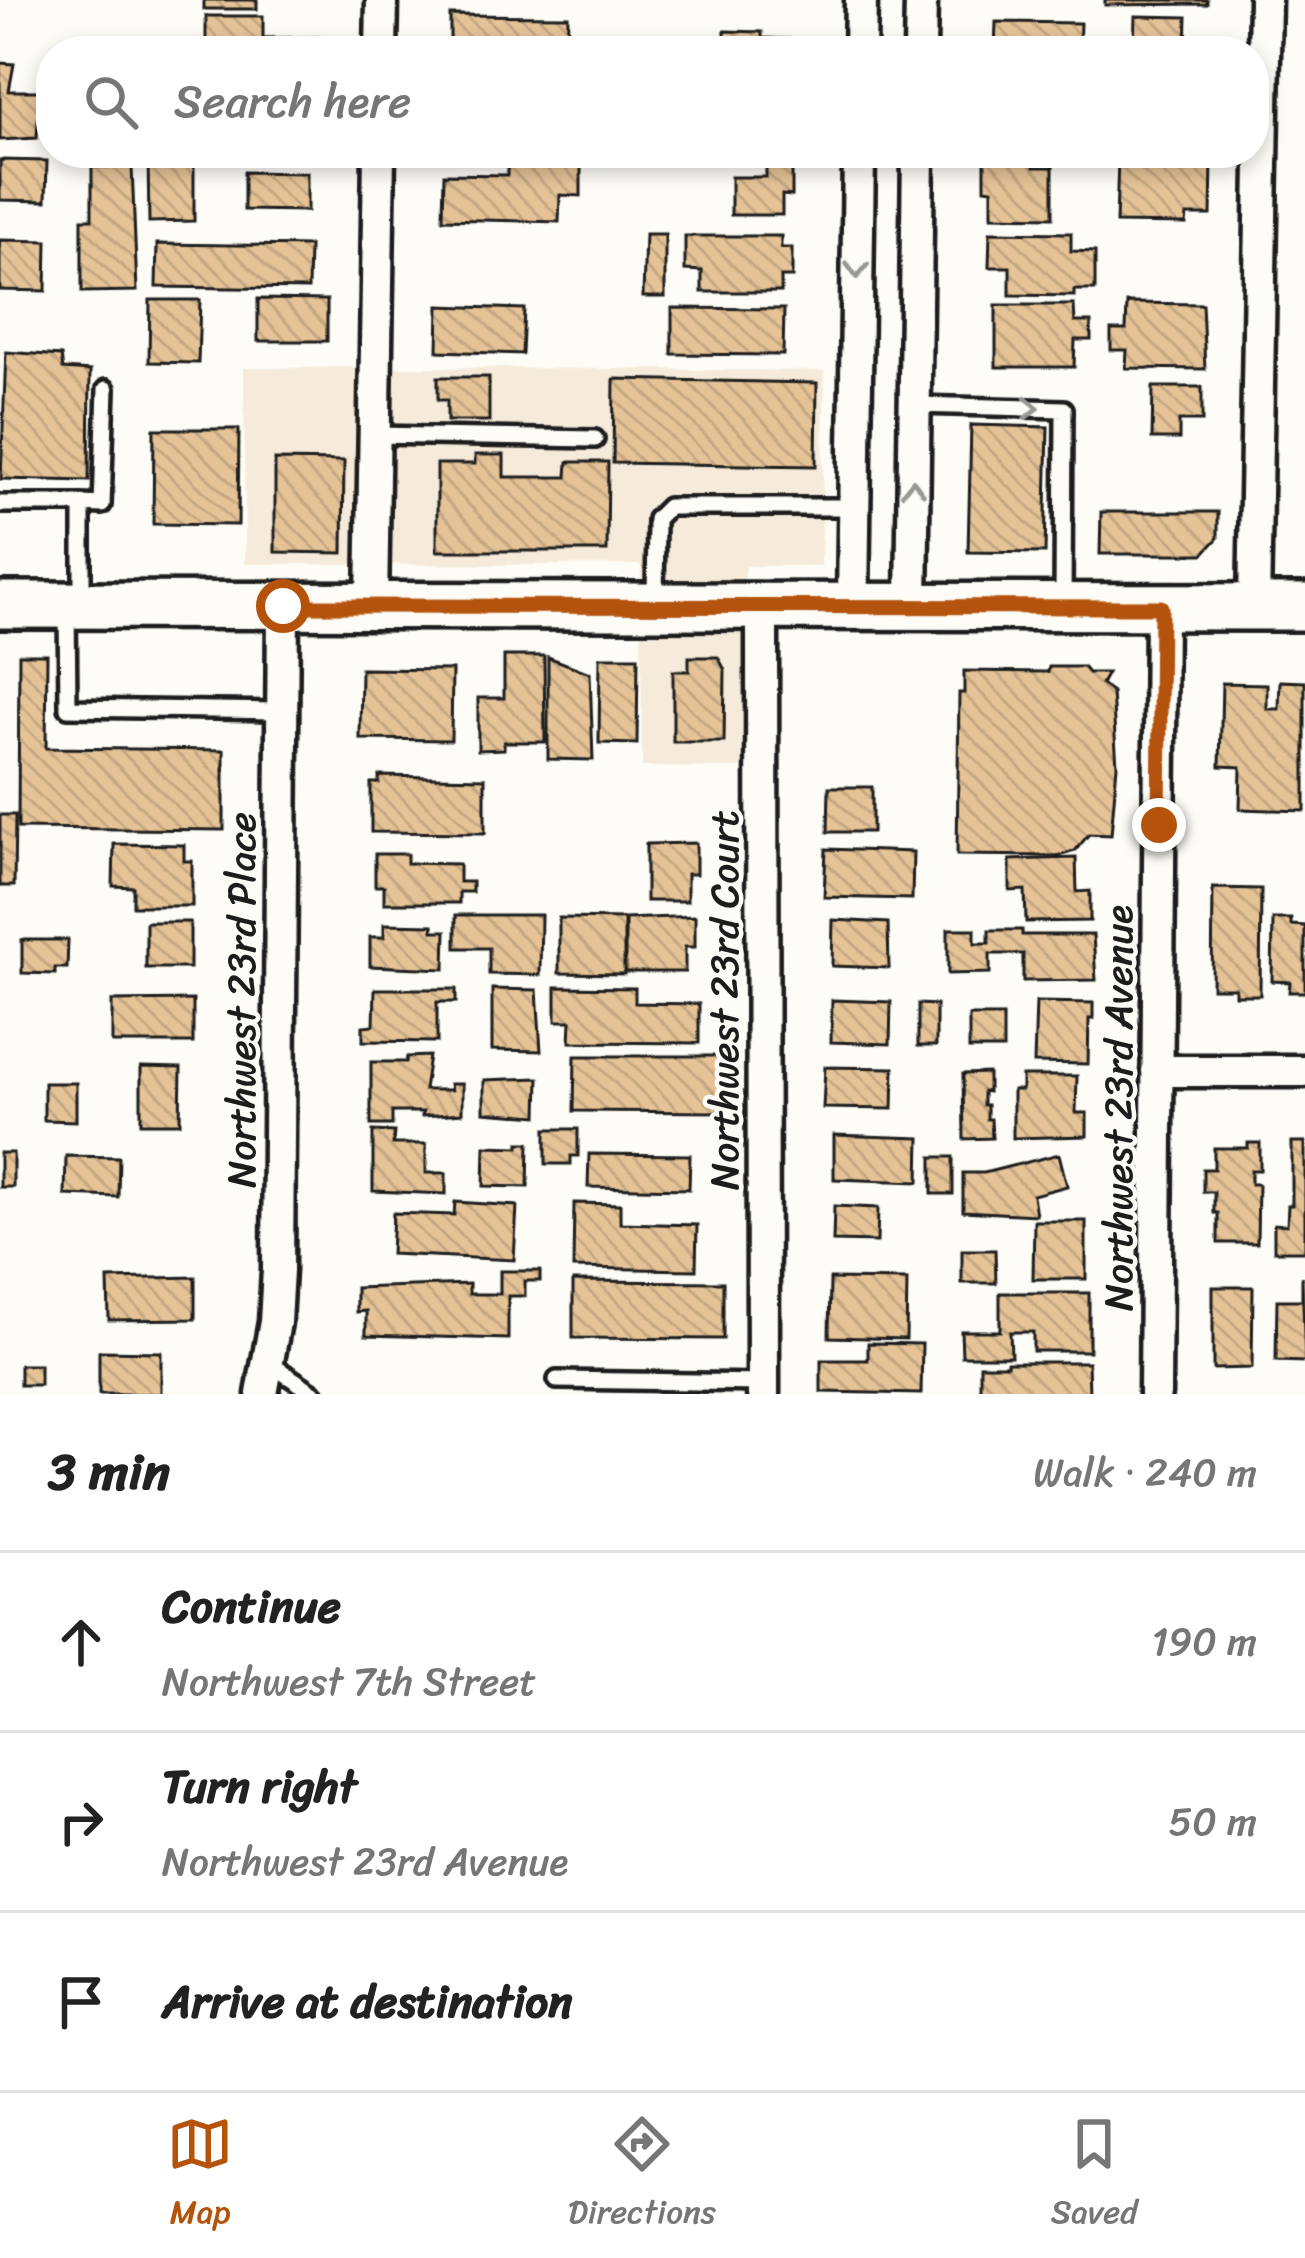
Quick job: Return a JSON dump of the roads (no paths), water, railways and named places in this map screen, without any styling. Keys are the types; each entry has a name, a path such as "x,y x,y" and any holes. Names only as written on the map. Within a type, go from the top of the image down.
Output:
{"main road":[{"path":"0,605 1305,607"}],"street":[{"path":"381,36 382,0"},
{"path":"860,36 861,0"},
{"path":"920,36 921,0"},
{"path":"1263,36 1264,0"},
{"path":"372,606 379,168"},
{"path":"853,605 859,168"},
{"path":"912,605 918,168"},
{"path":"1253,606 1261,168"},
{"name":"Northwest 23rd Place","path":"262,1394 278,1270 283,606"},
{"name":"Northwest 23rd Court","path":"763,606 764,1389"},
{"name":"Northwest 23rd Avenue","path":"1155,1394 1161,607"},
{"path":"1157,1072 1305,1071"}],"lane":[{"path":"0,504 102,505 106,389"},
{"path":"914,405 1064,409 1063,606"},
{"path":"375,435 595,439"},
{"path":"82,504 68,708 282,711"},
{"path":"655,607 656,519 668,507 854,507"},
{"path":"269,1363 315,1394"},
{"path":"557,1380 764,1389"}]}
